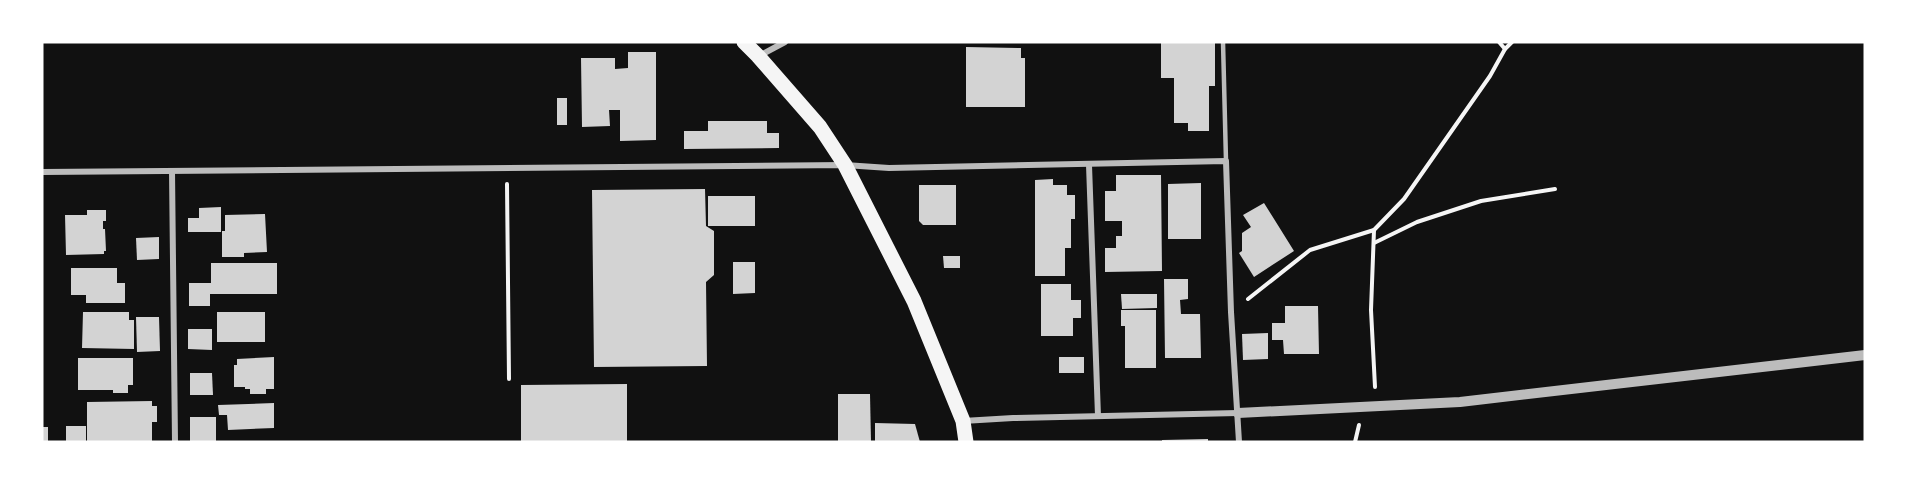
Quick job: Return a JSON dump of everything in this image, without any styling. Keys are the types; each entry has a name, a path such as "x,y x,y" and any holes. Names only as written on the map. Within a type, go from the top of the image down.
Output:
{"main road":[{"path":"744,42 820,127 845,165 914,301 963,422 966,442"}],"street":[{"path":"758,56 784,42"},
{"path":"42,172 845,165 889,168 1226,161 1231,312 1239,442"},
{"path":"1089,165 1098,416"},
{"path":"172,171 175,442"},
{"path":"963,422 1013,418 1238,413 1460,402 1865,355"}],"lane":[{"path":"1223,42 1226,161"}],"path":[{"path":"1499,42 1505,49"},
{"path":"1231,312 1310,250 1336,244 1374,230 1404,199 1512,42"},
{"path":"507,168 509,379"},
{"path":"1374,243 1417,222 1481,201 1555,189"},
{"path":"1374,230 1371,310 1376,406"}],"building":[{"path":"1161,42 1215,42 1215,86 1209,86 1209,131 1188,131 1188,123 1174,123 1174,78 1161,78"},
{"path":"966,47 1021,48 1021,58 1025,58 1025,107 966,107"},
{"path":"628,52 656,52 656,140 620,141 620,110 609,110 610,126 582,127 581,58 615,58 615,69 628,68"},
{"path":"557,98 567,98 567,125 557,125"},
{"path":"708,121 767,121 767,133 779,133 779,148 684,149 684,131 708,131"},
{"path":"1116,175 1161,175 1162,271 1105,272 1105,248 1116,248 1116,236 1122,236 1122,221 1105,221 1105,191 1116,191"},
{"path":"1053,179 1053,185 1067,185 1067,195 1075,195 1075,219 1071,219 1071,248 1065,248 1065,276 1035,276 1035,180"},
{"path":"1201,183 1201,239 1168,239 1168,184"},
{"path":"919,185 956,185 956,225 923,225 919,221"},
{"path":"705,189 706,226 714,231 714,275 706,282 707,366 594,367 592,190"},
{"path":"708,196 755,196 755,226 708,226"},
{"path":"1264,203 1294,251 1254,277 1239,253 1242,251 1242,233 1251,227 1243,215"},
{"path":"221,207 221,232 188,232 188,218 199,218 199,208"},
{"path":"87,210 106,210 103,229 105,229 106,251 104,254 66,255 65,215 87,215"},
{"path":"265,214 267,252 244,253 244,257 222,257 222,231 225,231 225,215"},
{"path":"159,237 159,259 137,260 136,238"},
{"path":"943,256 960,256 960,268 944,268"},
{"path":"733,262 755,262 755,293 733,294"},
{"path":"211,263 277,263 277,294 210,294 210,306 189,306 189,283 211,283"},
{"path":"71,268 117,268 117,283 125,283 125,303 86,303 86,295 71,295"},
{"path":"1164,279 1188,279 1188,299 1180,300 1181,314 1200,314 1201,358 1165,358"},
{"path":"1041,284 1071,284 1071,300 1081,300 1081,318 1073,318 1073,336 1041,336"},
{"path":"1121,294 1157,294 1157,308 1122,309"},
{"path":"1285,306 1318,306 1319,354 1284,354 1283,340 1272,340 1272,323 1285,323"},
{"path":"1121,310 1156,310 1156,368 1125,368 1125,326 1121,326"},
{"path":"83,312 129,312 129,320 134,320 134,349 82,348"},
{"path":"217,312 265,312 265,342 217,342"},
{"path":"136,317 159,317 160,351 137,352"},
{"path":"188,329 212,329 212,350 188,349"},
{"path":"1268,333 1268,359 1243,360 1242,334"},
{"path":"274,357 274,389 266,389 266,394 250,394 250,389 234,387 234,365 237,365 237,359"},
{"path":"1059,357 1084,357 1084,373 1059,373"},
{"path":"78,358 133,358 133,385 128,385 128,393 113,393 113,390 78,390"},
{"path":"190,373 212,373 213,395 190,395"},
{"path":"627,384 627,442 521,442 521,385"},
{"path":"838,394 870,394 871,442 838,442"},
{"path":"152,401 152,406 157,406 157,422 152,422 152,441 87,442 87,402"},
{"path":"274,403 274,428 228,430 227,415 219,415 218,405"},
{"path":"190,417 216,417 216,442 190,442"},
{"path":"875,423 915,424 920,442 875,442"},
{"path":"66,426 86,426 86,442 66,442"},
{"path":"42,427 48,427 48,442 42,442"},
{"path":"1208,439 1208,442 1162,442 1162,440"}]}
